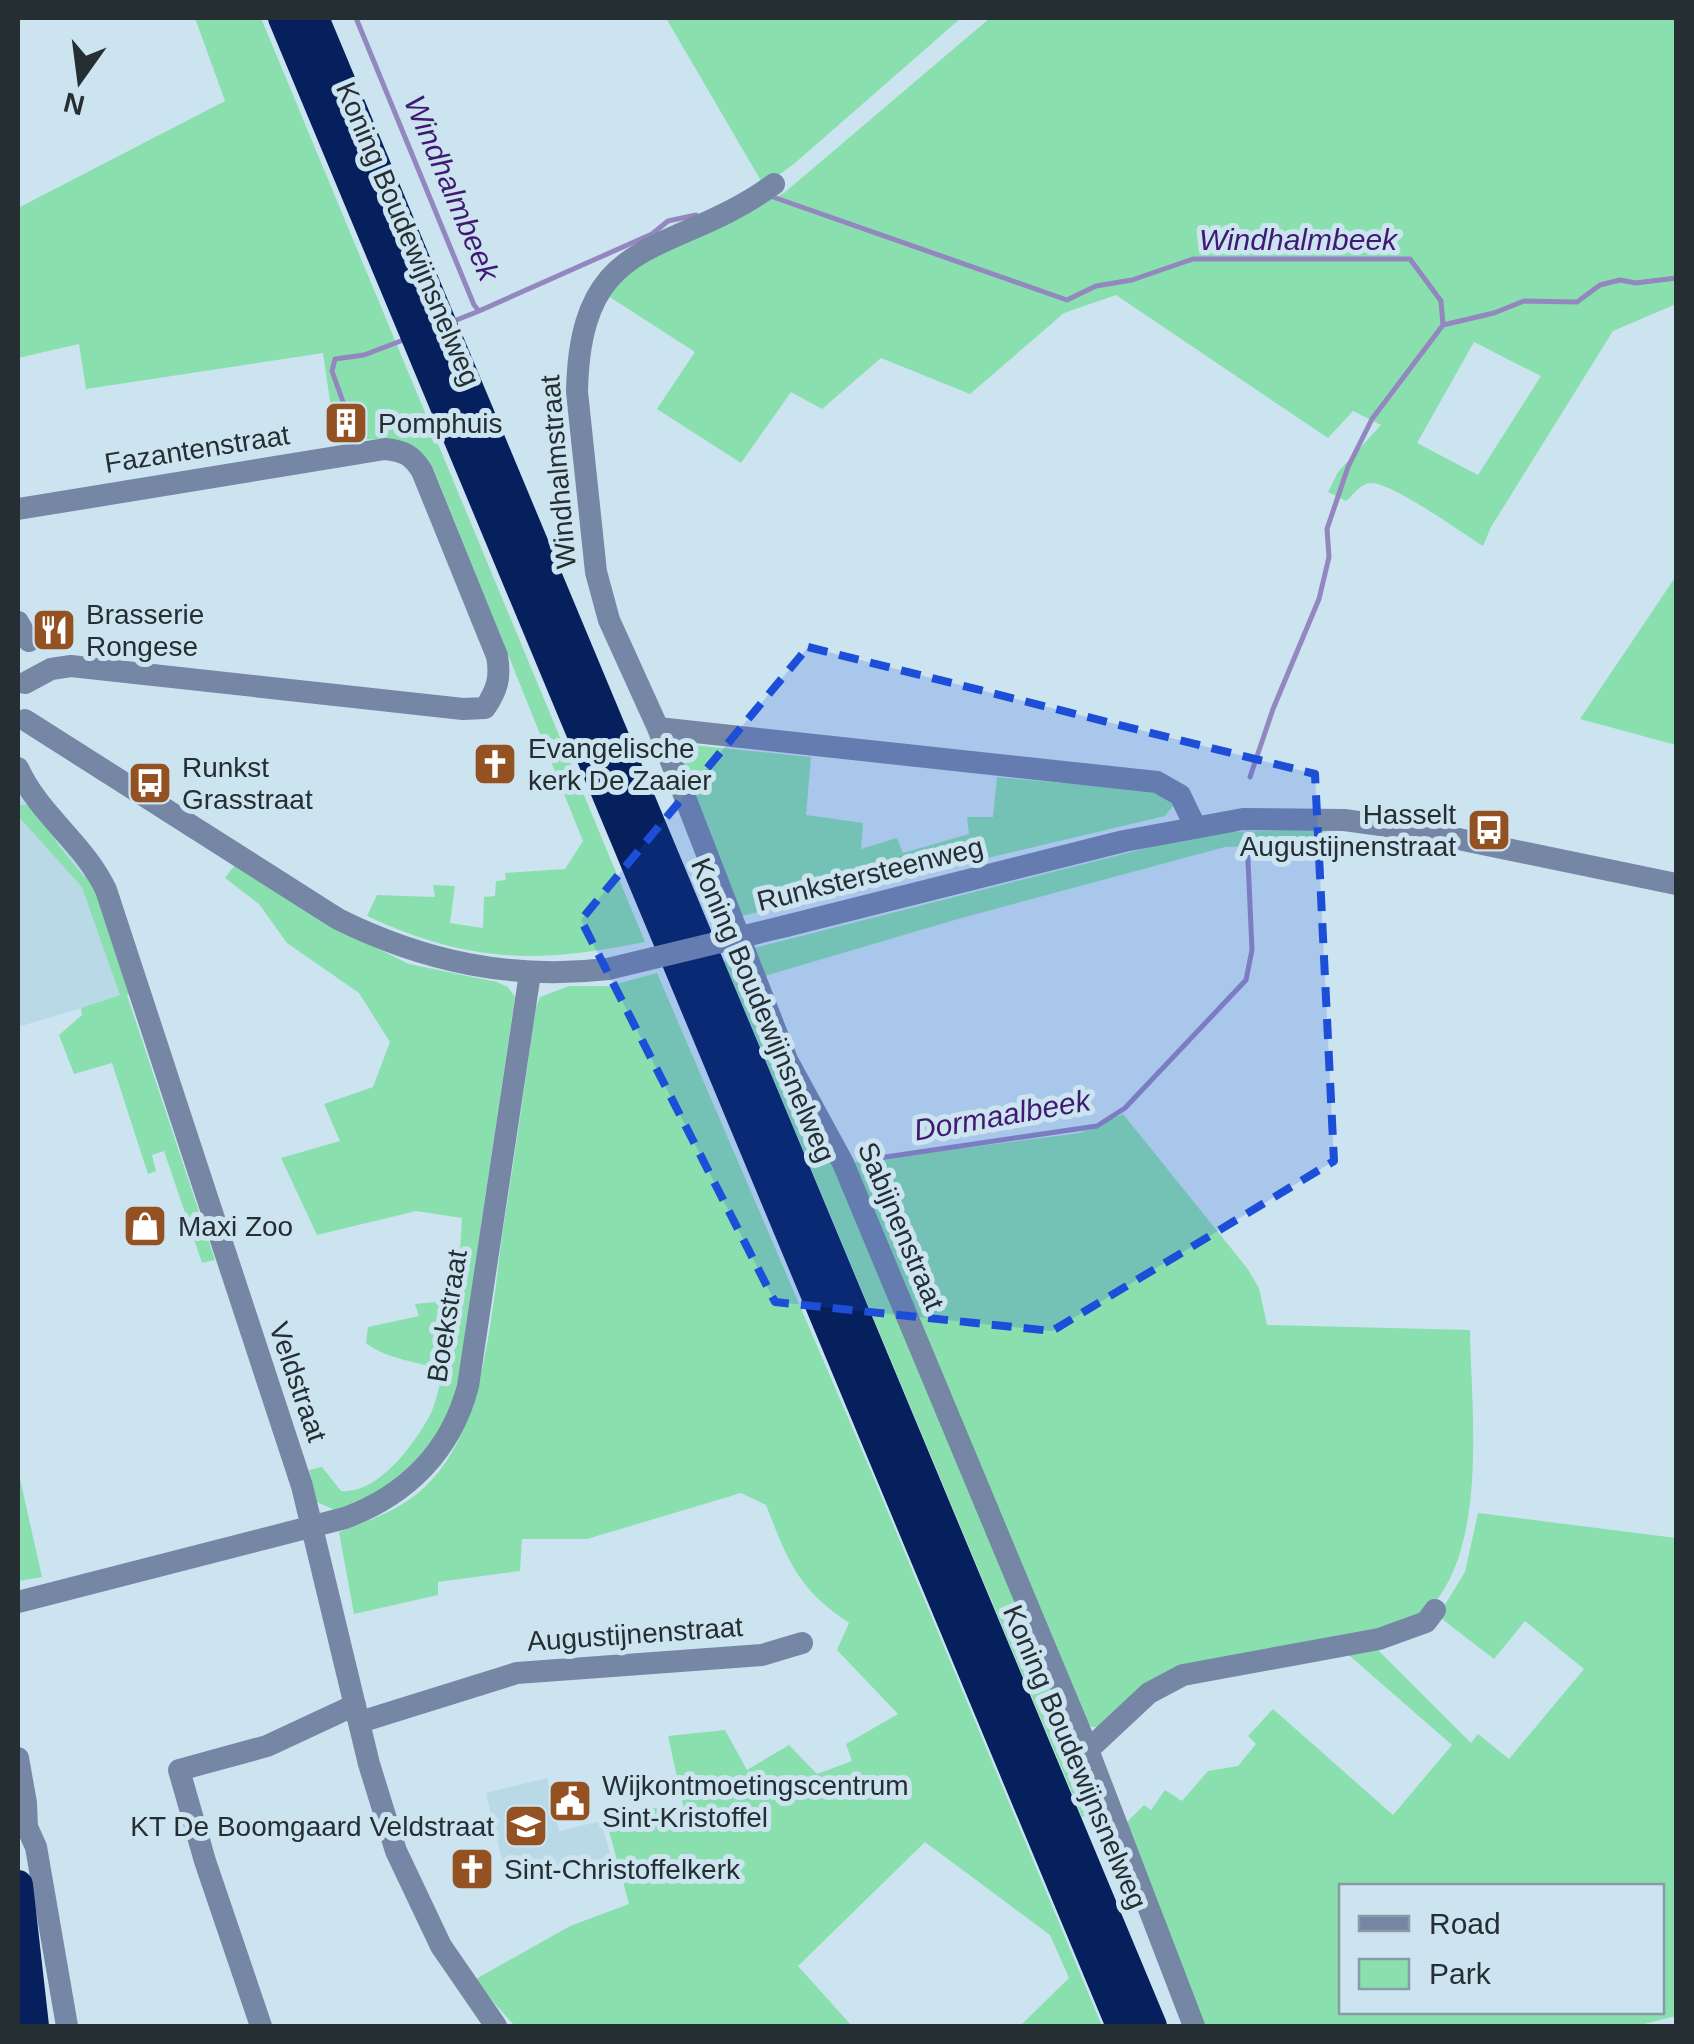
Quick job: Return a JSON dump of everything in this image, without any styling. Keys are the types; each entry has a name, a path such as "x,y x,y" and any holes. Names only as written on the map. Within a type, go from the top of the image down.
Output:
{"highway":[{"name":"Koning Boudewijnsnelweg","path":"283,18 1121,2026"},
{"name":"Koning Boudewijnsnelweg","path":"314,18 1152,2026"},
{"path":"18,1885 34,2026"}],"street":[{"name":"Windhalmstraat","path":"658,728 626,664 596,572 577,392 583,330 592,302 606,280 622,267 660,241 728,213 774,184"},
{"name":"Fazantenstraat","path":"18,509 386,449 413,456 497,656 500,674 496,691 485,708 464,709 71,666 21,679"},
{"path":"21,679 30,702 21,725"},
{"name":"Runkstersteenweg","path":"21,725 338,919 381,941 426,956 530,973 608,969 1195,826 1243,820 1344,820 1410,829 1676,884"},
{"path":"658,728 1157,782 1180,794 1195,826"},
{"name":"Sabijnenstraat","path":"658,728 787,1060 843,1163 1088,1750 1194,2026"},
{"name":"Veldstraat","path":"18,768 38,804 76,842 106,890 302,1486 381,1806 406,1873 450,1961 496,2026"},
{"name":"Boekstraat","path":"18,1602 372,1508 408,1484 440,1449 463,1405 530,973"},
{"path":"1088,1750 1148,1694 1183,1675 1379,1639 1426,1622 1434,1610"},
{"name":"Augustijnenstraat","path":"261,2026 179,1770 267,1746 357,1714 517,1673 762,1655 802,1644"},
{"path":"18,1758 26,1804 22,1822 36,1847 67,2026"}],"highlighted area":[{"path":"808,647 1315,774 1334,1161 1052,1331 775,1302 581,920"}],"shaded area":[{"path":"18,787 77,852 132,993 18,1027"},
{"name":"KT De Boomgaard Veldstraat","path":"547,1778 559,1831 601,1821 611,1857 507,1880 486,1793"}],"green space":[{"path":"195,18 261,18 645,942 570,954 504,955 438,943 367,916 377,895 435,897 433,885 455,886 450,923 483,928 484,897 495,896 496,881 506,880 505,873 565,869 583,841 433,468 419,452 403,443 364,439 367,415 333,422 323,353 86,389 79,344 18,358 18,208 225,101"},
{"path":"666,18 961,18 764,186"},
{"path":"990,18 1676,18 1676,304 1613,331 1483,546 1381,485 1364,485 1346,501 1328,492 1338,472 1381,425 1353,411 1328,438 1116,295 1064,313 970,394 881,358 822,409 791,392 741,463 657,409 695,352 605,294 628,267 784,193","holes":["1474,342 1541,376 1478,475 1417,443"]},
{"path":"1676,576 1676,745 1580,719"},
{"path":"672,743 811,757 806,815 863,823 861,849 897,838 903,853 969,834 967,817 993,817 997,777 1162,792 1173,806 1165,816 737,917"},
{"path":"18,805 29,805 55,831 56,842 84,877 89,874 215,1260 202,1263 164,1151 152,1155 156,1171 148,1174 112,1063 74,1074 59,1035 82,1015 81,1008 120,995 82,887 18,816"},
{"path":"1337,828 1335,843 1225,847 758,978 746,950 1206,833"},
{"path":"234,866 336,928 409,964 497,982 508,987 515,997 458,1380 448,1420 405,1476 343,1514 317,1502 309,1470 322,1467 341,1491 355,1490 381,1477 422,1429 434,1406 443,1371 375,1349 366,1343 368,1327 419,1316 415,1304 457,1300 462,1218 416,1211 317,1235 281,1158 340,1141 324,1104 373,1087 390,1042 359,993 287,943 259,904 225,878"},
{"path":"734,957 835,1163 1043,1660 1099,1813 1082,1817 724,961"},
{"path":"657,973 870,1469 1102,2026 1020,2026 1069,1978 1050,1935 925,1842 798,1966 852,2026 515,2026 474,1980 570,1926 629,1904 606,1820 662,1806 670,1818 684,1809 668,1736 725,1730 747,1770 789,1745 817,1774 852,1761 846,1744 898,1714 837,1650 849,1623 817,1598 796,1572 766,1505 741,1493 587,1539 522,1539 520,1571 438,1582 438,1595 354,1614 339,1532 384,1514 422,1489 445,1463 470,1414 491,1323 535,1010 540,997 569,986 609,986"},
{"path":"1123,1114 1247,1268 1259,1288 1267,1325 1470,1330 1473,1445 1466,1529 1455,1566 1438,1598 1413,1622 1193,1667 1102,1728 1086,1726 850,1163 1080,1133"},
{"path":"18,1470 42,1577 19,1581 18,1581"},
{"path":"1478,1513 1676,1538 1676,2016 1636,2026 1203,2026 1125,1824 1144,1805 1151,1810 1165,1790 1182,1801 1208,1771 1238,1766 1256,1744 1248,1736 1273,1709 1393,1815 1452,1745 1343,1650 1375,1647 1471,1743 1478,1734 1509,1759 1584,1669 1525,1621 1494,1659 1438,1616 1465,1572"}],"waterway":[{"name":"Windhalmbeek","path":"356,18 479,311 652,234 668,221 696,215"},
{"name":"Windhalmbeek","path":"773,197 1067,300 1096,286 1132,280 1193,259 1410,259 1441,301 1443,325 1524,301 1577,302 1600,285 1620,280 1636,283 1676,278"},
{"path":"454,321 479,311"},
{"name":"Dormaalbeek","path":"1250,777 1273,709 1319,599 1329,557 1327,529 1348,467 1372,419 1443,325"},
{"path":"347,413 332,371 335,359 364,355 406,339"},
{"name":"Dormaalbeek","path":"865,1160 1097,1126 1125,1108 1246,980 1252,950 1247,838"}],"place":[{"name":"Pomphuis","path":"346,423"},
{"name":"Brasserie Rongese","path":"54,630"},
{"name":"Evangelische kerk De Zaaier","path":"495,764"},
{"name":"Runkst Grasstraat","path":"150,783"},
{"name":"Hasselt Augustijnenstraat","path":"1489,830"},
{"name":"Maxi Zoo","path":"145,1226"},
{"name":"Wijkontmoetingscentrum Sint-Kristoffel","path":"570,1801"},
{"name":"KT De Boomgaard Veldstraat","path":"526,1826"},
{"name":"Sint-Christoffelkerk","path":"472,1869"}]}
